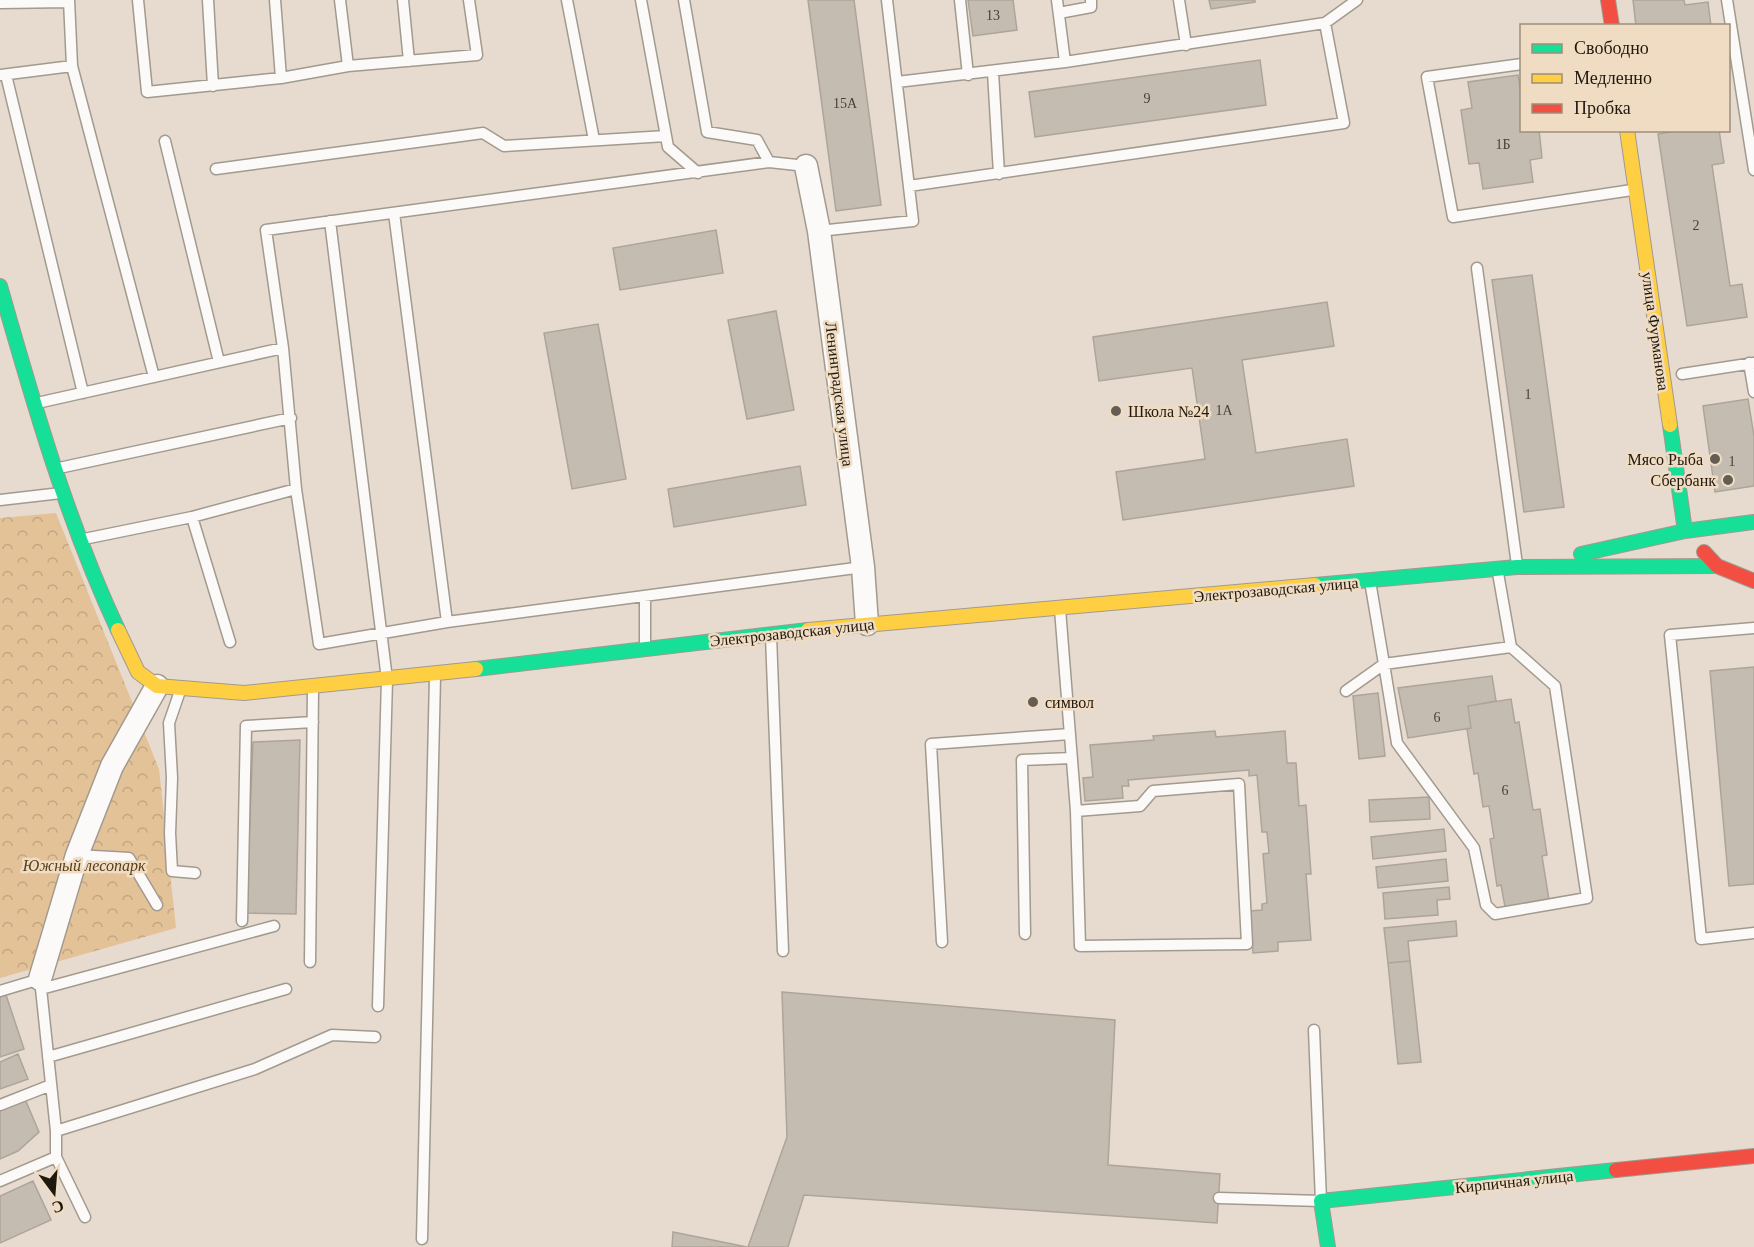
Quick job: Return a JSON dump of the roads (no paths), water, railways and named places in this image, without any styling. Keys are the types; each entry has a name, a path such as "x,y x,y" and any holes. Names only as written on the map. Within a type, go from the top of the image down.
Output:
{"street":[{"path":"1608,0 1612,24"},
{"name":"улица Фурманова","path":"1627,132 1685,531"},
{"name":"Ленинградская улица","path":"806,166 819,231 863,567 867,624"},
{"path":"0,286 33,404 80,540 138,672 156,686 112,766 77,855 41,984"},
{"name":"Электрозаводская улица","path":"1517,567 1685,531 1754,522"},
{"name":"Электрозаводская улица","path":"1685,531 1717,566"},
{"name":"Электрозаводская улица","path":"156,686 244,693 436,674 771,633 1517,567 1717,566 1754,581"},
{"name":"Кирпичная улица","path":"1321,1201 1754,1156"},
{"path":"1321,1201 1328,1247"}],"lane":[{"path":"138,0 147,92 281,78 348,66 477,55 469,0"},
{"path":"208,0 213,86"},
{"path":"275,0 281,78"},
{"path":"340,0 348,66"},
{"path":"403,0 409,61"},
{"path":"567,0 594,140"},
{"path":"641,0 668,147 698,172"},
{"path":"684,0 707,132 757,140 769,162"},
{"path":"819,231 913,221 886,0"},
{"path":"960,0 968,75"},
{"path":"1057,0 1065,62"},
{"path":"1059,14 1091,7 1090,0"},
{"path":"1179,0 1186,45"},
{"path":"897,82 993,72 1325,23 1357,0"},
{"path":"1727,0 1729,24"},
{"path":"0,3 69,1 72,66 154,376"},
{"path":"909,186 1344,123 1325,23"},
{"path":"1730,35 1734,81 1754,170"},
{"path":"1520,64 1427,77 1453,217 1636,190"},
{"path":"72,66 3,75 83,393"},
{"path":"993,72 999,174"},
{"path":"216,169 483,133 504,146 666,136"},
{"path":"165,141 219,362"},
{"path":"806,166 769,162 266,230 283,348 296,489 319,644 447,622 863,567"},
{"path":"394,213 447,622"},
{"path":"330,221 387,679 378,1006"},
{"path":"1477,268 1517,567"},
{"path":"33,404 283,348"},
{"path":"1682,374 1752,363 1754,392"},
{"path":"56,469 291,418"},
{"path":"0,488 1,500 64,493"},
{"path":"80,540 192,517 296,489"},
{"path":"192,517 230,642"},
{"path":"1370,581 1397,743 1474,848 1486,905 1495,914 1587,898 1555,686 1511,647 1498,569"},
{"path":"645,596 645,648"},
{"path":"1060,608 1076,811 1080,946 1247,944 1239,783 1153,790 1140,806 1076,811"},
{"path":"1754,628 1670,635 1701,939 1754,933"},
{"path":"771,633 783,951"},
{"path":"1346,691 1384,664 1511,647"},
{"path":"422,1239 436,674"},
{"path":"310,962 313,686"},
{"path":"181,688 169,723 172,777 170,833 172,871 195,873"},
{"path":"242,921 246,726 313,722"},
{"path":"942,942 931,744 1070,734"},
{"path":"1025,934 1022,760 1072,758"},
{"path":"77,855 129,858 157,905"},
{"path":"0,991 41,984 274,926"},
{"path":"41,984 56,1131 56,1157 85,1217"},
{"path":"48,1057 286,989"},
{"path":"1219,1198 1321,1201 1314,1029"},
{"path":"56,1131 255,1069 332,1035 375,1037"},
{"path":"0,1105 51,1085"},
{"path":"0,1181 56,1157"}],"place":[{"name":"Школа №24","path":"1116,411"},
{"name":"Мясо Рыба","path":"1715,459"},
{"name":"Сбербанк","path":"1728,480"},
{"name":"символ","path":"1033,702"}],"park label":[{"name":"Южный лесопарк","path":"84,865"}]}
